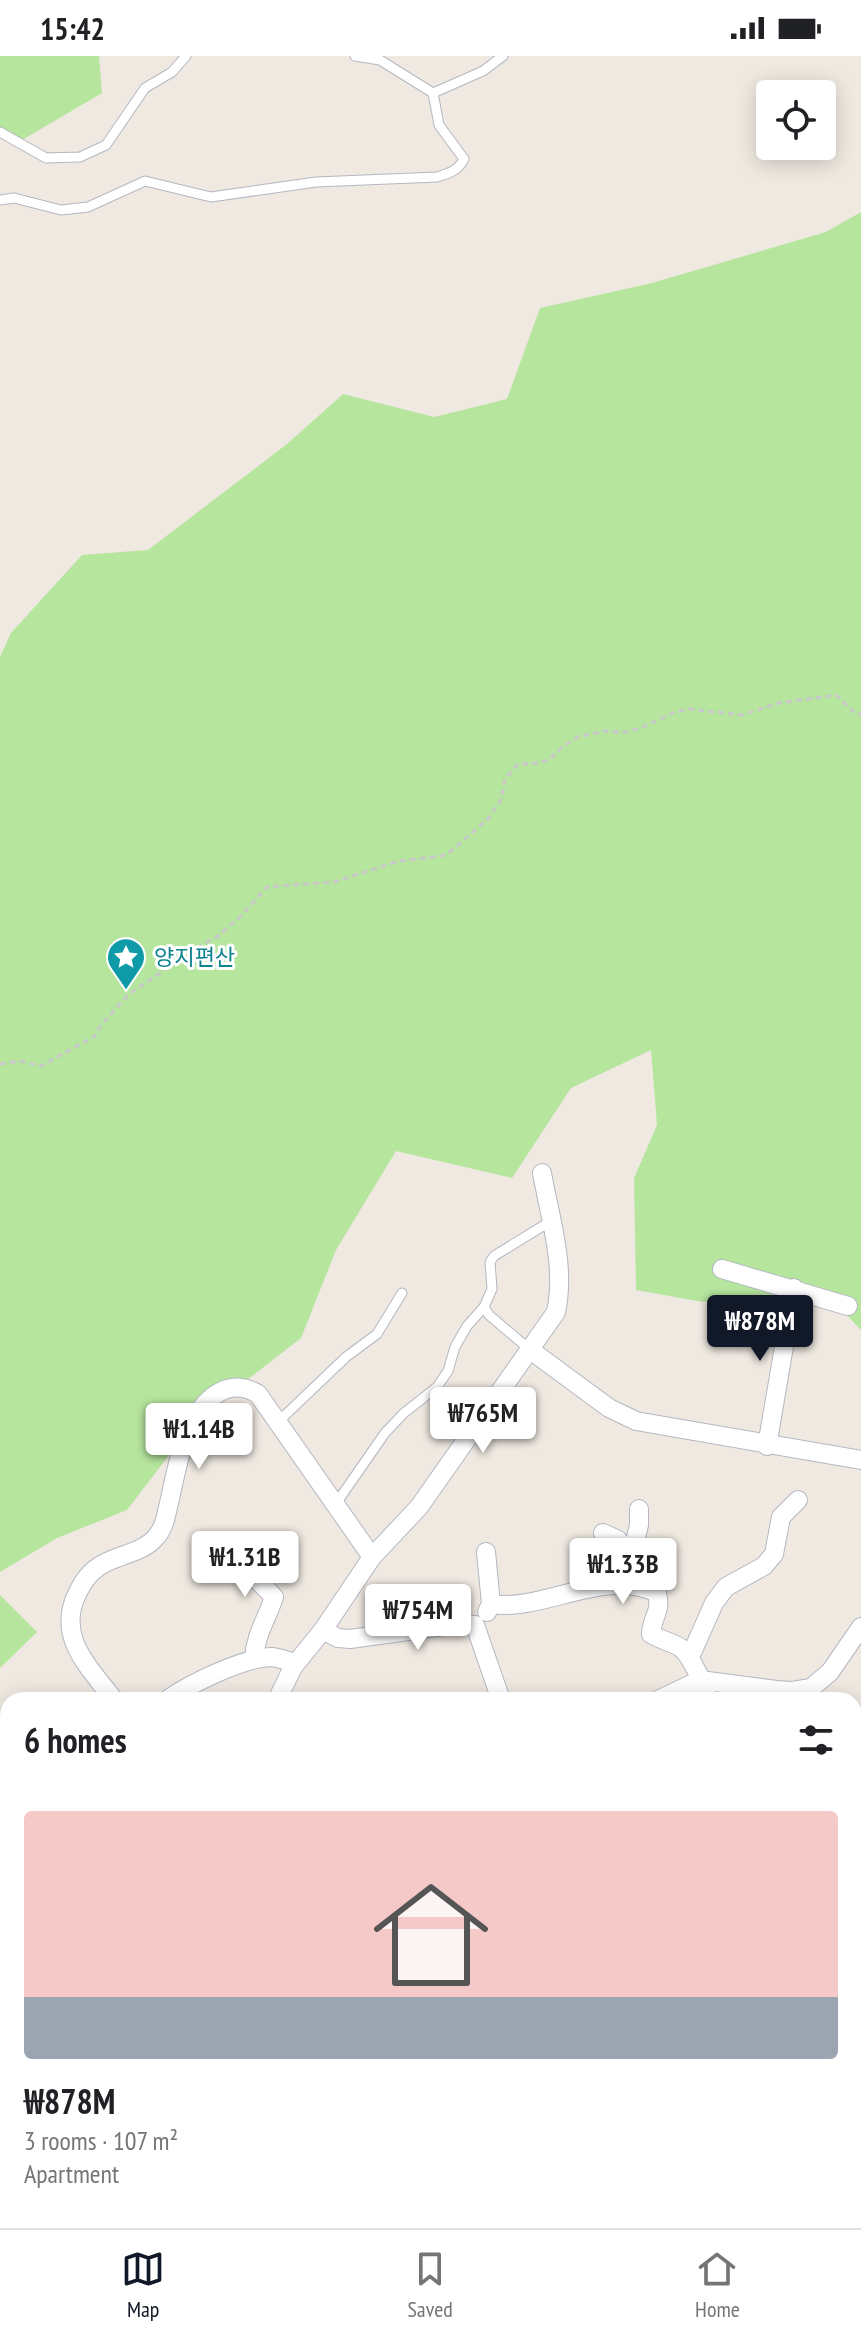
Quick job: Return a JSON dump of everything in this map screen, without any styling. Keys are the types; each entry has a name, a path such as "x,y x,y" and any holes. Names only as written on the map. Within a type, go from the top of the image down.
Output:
{"street":[{"path":"281,1692 296,1663 323,1630 372,1557 419,1507 556,1312 560,1269 542,1173"},
{"path":"722,1269 848,1306"},
{"path":"767,1446 794,1288"},
{"path":"529,1349 609,1408 636,1421 861,1460"},
{"path":"108,1692 73,1642 68,1621 74,1600 85,1578 104,1563 155,1539 165,1522 184,1447 195,1420 207,1400 226,1388 248,1388 258,1394 372,1557"},
{"path":"690,1657 714,1603 726,1587 764,1566 774,1554 781,1517 798,1500"},
{"path":"624,1584 639,1509"},
{"path":"603,1533 618,1540 628,1554"},
{"path":"249,1544 249,1566 255,1580 274,1597 269,1614 257,1634 254,1659"},
{"path":"323,1630 338,1638 350,1639 458,1624 475,1625 491,1604 486,1552"},
{"path":"491,1604 508,1606 624,1584 641,1586 657,1593 660,1605 651,1624 651,1634 680,1647 690,1657 706,1692"},
{"path":"475,1625 498,1692"},
{"path":"675,1692 700,1680 792,1691 811,1688 830,1672 861,1627"},
{"path":"182,1692 254,1659 275,1657 296,1663"}],"lane":[{"path":"0,132 46,158 80,157 106,145 145,88 172,72 186,56"},
{"path":"0,200 14,198 61,210 88,207 145,181 211,197 316,182 437,177 456,170 464,159 439,125 433,93 380,60 355,56"},
{"path":"433,93 483,71 503,56"},
{"path":"335,1505 385,1433 437,1387 448,1371 455,1347 467,1326 484,1307 492,1289 490,1262 494,1256 551,1221"},
{"path":"279,1421 346,1357 377,1334 402,1293"},
{"path":"484,1307 489,1315 529,1349"}],"path":[{"path":"0,1064 21,1061 41,1066 95,1036 129,994 217,937 267,887 334,882 390,863 442,856 451,851 489,818 501,800 505,779 518,764 549,760 578,737 604,731 625,732 689,709 742,715 779,703 820,696 836,695 856,714 861,714"}],"green space":[{"path":"0,56 99,56 102,93 22,140 0,128"},
{"path":"861,212 861,1330 843,1311 792,1296 703,1302 636,1290 634,1178 657,1125 651,1050 571,1088 512,1178 396,1151 336,1250 301,1338 243,1383 176,1446 127,1510 57,1538 0,1572 0,657 11,633 82,555 148,550 287,444 343,394 434,417 507,399 540,308 652,283 826,232"},
{"path":"0,1595 37,1632 0,1668"}],"place":[{"name":"양지편산","path":"126,991"}]}
